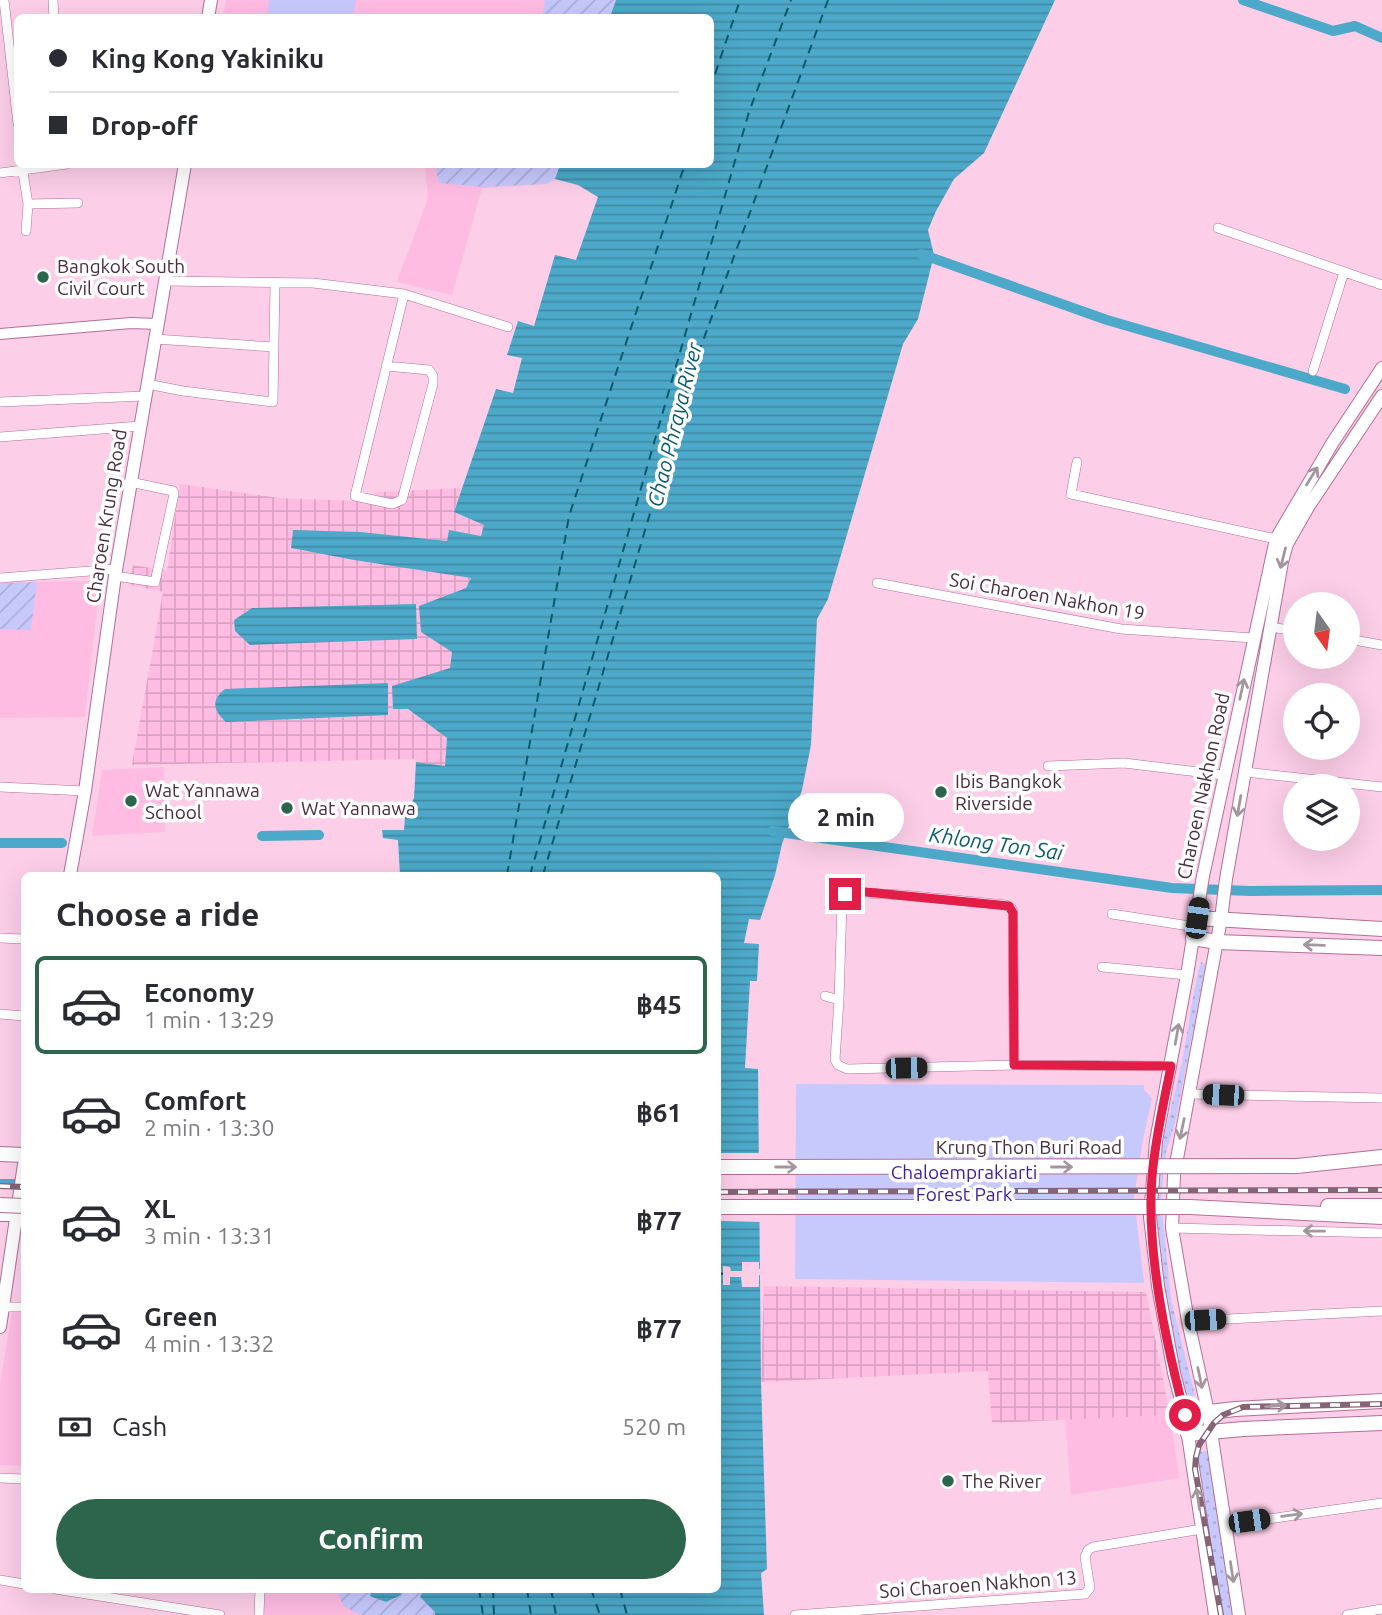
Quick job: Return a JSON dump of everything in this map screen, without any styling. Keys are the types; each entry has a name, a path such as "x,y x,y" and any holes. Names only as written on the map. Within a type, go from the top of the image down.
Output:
{"main road":[{"name":"Charoen Krung Road","path":"71,872 130,482 184,168"},
{"name":"Charoen Nakhon Road","path":"1215,1615 1185,1415 1165,1325 1150,1217 1156,1141 1223,775 1276,539 1280,527 1382,368"},
{"name":"Charoen Nakhon Road","path":"1239,1615 1208,1412 1188,1321 1172,1228 1174,1175 1217,942 1270,627 1287,544 1321,487 1382,396"},
{"path":"1195,928 1221,919 1382,929"},
{"path":"1195,928 1217,942 1382,948"},
{"path":"0,1154 21,1155"},
{"path":"1297,1166 1382,1157"},
{"path":"0,1162 21,1165"},
{"name":"Krung Thon Buri Road","path":"721,1167 1382,1165"},
{"path":"0,1205 21,1207"},
{"path":"721,1207 1382,1206"},
{"path":"0,1214 21,1207"},
{"path":"0,1327 21,1207"},
{"path":"1190,1207 1382,1217"},
{"path":"1185,1415 1382,1401"},
{"path":"1188,1434 1382,1423"}],"street":[{"path":"4,0 5,56 14,103"},
{"path":"0,173 18,168"},
{"path":"22,168 28,204 26,231"},
{"path":"28,204 78,203"},
{"path":"1218,228 1382,285"},
{"path":"1313,371 1344,272"},
{"path":"165,281 313,283 404,293 508,327"},
{"path":"0,402 146,390 183,391 273,402 275,283"},
{"path":"386,366 429,370 433,376 402,500 392,504 355,496 386,366 404,293"},
{"path":"0,334 131,323 158,324"},
{"path":"155,339 274,347"},
{"path":"0,437 140,426"},
{"path":"1077,462 1071,494 1276,539"},
{"path":"0,578 116,573 155,582 174,494 173,491 130,482"},
{"name":"Soi Charoen Nakhon 19","path":"877,583 1121,629 1253,638"},
{"path":"1270,627 1283,629"},
{"path":"1360,641 1382,645"},
{"path":"1048,766 1124,763 1223,775"},
{"path":"1245,772 1382,787"},
{"path":"0,787 85,791"},
{"path":"1014,1065 1013,913 1009,906 847,892 842,902 835,1060 838,1065 847,1069 1014,1065 1171,1066"},
{"path":"1112,914 1195,928"},
{"path":"0,938 21,939"},
{"path":"1102,967 1187,975"},
{"path":"825,996 839,1000"},
{"path":"0,1014 21,1016"},
{"path":"1190,1094 1382,1098"},
{"path":"1172,1228 1382,1233"},
{"path":"4,1307 21,1307"},
{"path":"1188,1321 1382,1311"},
{"path":"0,1478 21,1479"},
{"path":"1224,1525 1382,1503"},
{"name":"Soi Charoen Nakhon 13","path":"795,1615 1085,1594 1090,1588 1086,1557 1088,1550 1202,1529"},
{"path":"0,1580 21,1584"},
{"path":"80,1593 220,1615"},
{"path":"259,1615 260,1593"},
{"path":"1347,1615 1382,1609"}],"shaded area":[{"path":"226,0 616,0 611,14 224,14"},
{"path":"425,168 559,168 555,179 546,184 482,188 452,295 397,282 428,198"},
{"path":"180,484 279,498 359,501 379,492 461,488 454,512 484,525 481,536 449,530 447,541 396,536 392,564 471,578 450,668 408,709 447,738 445,766 416,762 415,759 132,765 163,592 130,585 133,565 167,571"},
{"path":"100,581 85,717 0,718 0,582"},
{"name":"Wat Yannawa School","path":"164,767 165,832 92,836 102,770"},
{"path":"764,1286 1146,1292 1170,1415 992,1423 988,1371 761,1382"},
{"path":"12,1311 21,1312 21,1466 0,1465 0,1384"},
{"path":"1170,1415 1179,1478 1071,1495 1065,1419"},
{"path":"265,1593 423,1593 421,1598 435,1615 263,1615"}],"green space":[{"path":"269,0 356,0 354,14 267,14"},
{"path":"545,0 616,0 611,14 543,14"},
{"path":"436,168 559,168 555,179 546,184 482,187 439,183"},
{"path":"37,582 31,630 0,629 0,583"},
{"path":"1201,962 1206,964 1175,1123 1166,1152 1161,1201 1171,1300 1195,1395 1189,1400 1185,1396 1164,1284 1156,1196 1160,1156"},
{"name":"Chaloemprakiarti Forest Park","path":"796,1084 1144,1085 1144,1090 1152,1098 1134,1198 1144,1283 795,1279"},
{"path":"1209,1451 1235,1615 1218,1615 1194,1452"},
{"path":"338,1593 423,1593 421,1598 435,1615 361,1615 343,1606"}],"water":[{"name":"Chao Phraya River","path":"616,0 1055,0 984,153 954,179 928,230 934,255 918,319 903,344 828,599 817,619 811,745 802,790 782,844 760,920 749,919 744,943 759,944 757,981 750,981 745,1068 758,1069 761,1382 767,1569 761,1573 764,1615 435,1615 420,1597 422,1593 721,1593 721,872 400,872 398,840 383,838 382,830 404,830 405,817 414,798 416,762 445,766 447,738 408,709 393,709 392,686 450,668 452,652 421,632 419,606 466,588 471,578 291,548 293,530 360,532 447,541 449,530 481,536 484,525 454,512 496,389 513,393 522,358 507,355 518,321 534,326 555,255 576,260 598,197 578,185 555,179 559,168 714,168 714,14 611,14"},
{"path":"416,604 417,639 250,645 235,631 234,620 252,608"},
{"path":"388,683 388,715 226,722 215,706 217,698 225,689"},
{"path":"371,1593 401,1595 386,1602 370,1596"}],"pier":[{"path":"721,1153 762,1153 763,1222 721,1221"},
{"path":"742,1262 759,1262 763,1275 759,1275 759,1287 742,1287 741,1277 730,1277 730,1285 723,1285 723,1266 730,1267 731,1271 742,1271"}],"waterway":[{"path":"1243,0 1333,31 1355,26 1382,38"},
{"path":"921,254 1107,320 1345,389"},
{"name":"Khlong Ton Sai","path":"772,831 1172,888 1250,891 1382,890"},
{"path":"262,836 319,835"},
{"path":"0,843 62,843"},
{"path":"0,1184 21,1184"}],"ferry route":[{"path":"714,77 740,0"},
{"path":"531,872 749,112 791,0"},
{"path":"544,872 693,368 828,0"},
{"path":"508,872 569,516 684,168"},
{"path":"480,1593 483,1615"},
{"path":"493,1593 494,1615"},
{"path":"528,1593 531,1615"},
{"path":"552,1593 556,1615"},
{"path":"592,1593 600,1615"},
{"path":"621,1593 627,1615"}],"railway":[{"path":"0,1186 21,1187"},
{"path":"721,1192 1382,1190"},
{"path":"1221,1615 1195,1469 1199,1445 1214,1423 1223,1415 1243,1407 1382,1404"}],"place":[{"name":"Bangkok South Civil Court","path":"43,277"},
{"name":"Ibis Bangkok Riverside","path":"941,792"},
{"name":"Wat Yannawa School","path":"131,801"},
{"name":"Wat Yannawa","path":"287,808"},
{"name":"The River","path":"948,1481"}],"route":[{"path":"845,894 854,891 970,901 1006,905 1012,909 1014,1065 1171,1066 1156,1141 1150,1217 1158,1286 1174,1373 1185,1415"}]}
